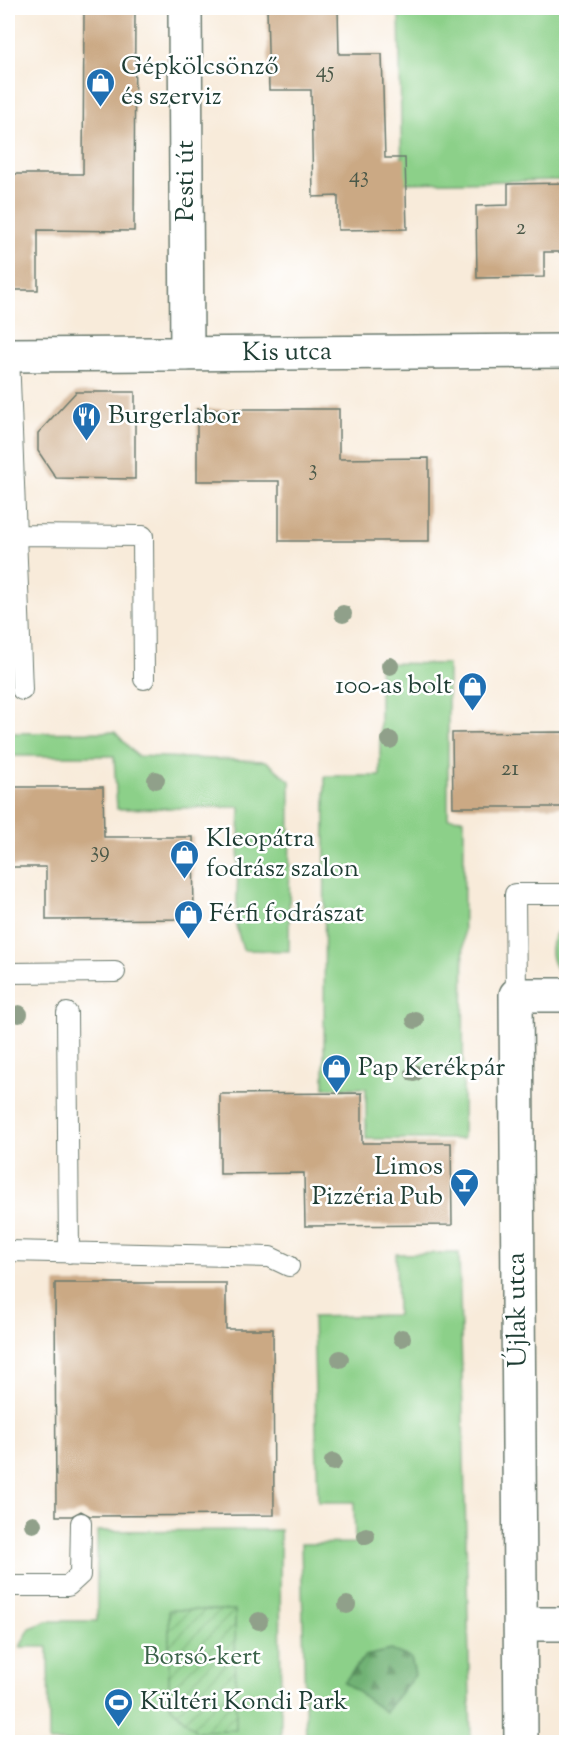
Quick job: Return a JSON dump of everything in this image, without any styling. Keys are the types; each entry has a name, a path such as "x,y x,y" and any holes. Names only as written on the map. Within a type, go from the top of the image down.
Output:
{"street":[{"name":"Pesti út","path":"185,8 187,354"},
{"name":"Kis utca","path":"8,355 567,351"},
{"path":"516,995 567,994"},
{"name":"Újlak utca","path":"516,995 521,1743"},
{"path":"520,1624 567,1624"}],"lane":[{"path":"8,355 22,690"},
{"path":"16,535 143,536 144,679"},
{"name":"Újlak utca","path":"516,995 515,894 567,894"},
{"path":"8,973 115,972"},
{"path":"67,1013 69,1253"},
{"path":"8,1251 270,1257 289,1266"},
{"path":"8,1586 68,1586 80,1575 81,1523"}],"green space":[{"path":"399,8 566,8 566,180 402,183"},
{"path":"380,663 448,664 448,818 464,819 463,1139 366,1139 366,1088 324,1088 325,776 380,776"},
{"path":"115,732 137,756 266,761 290,781 289,951 243,950 236,926 240,807 117,809 114,756 8,756 8,733"},
{"path":"566,925 566,977 555,966 551,951 555,936"},
{"path":"459,1253 471,1742 306,1742 301,1544 355,1543 354,1502 318,1502 313,1317 397,1315 396,1254"},
{"path":"280,1530 281,1742 49,1742 48,1647 20,1647 30,1628 48,1621 97,1621 97,1531"},
{"name":"Borsó-kert","path":"169,1610 235,1610 236,1730 196,1731 169,1705"},
{"path":"391,1650 411,1658 415,1675 385,1712 344,1682 365,1656"}],"building":[{"path":"84,8 135,8 134,231 38,230 38,290 8,290 8,174 83,174"},
{"path":"267,8 338,8 339,54 382,54 385,158 405,158 407,229 338,230 338,196 313,197 311,90 269,90"},
{"path":"567,183 567,252 544,252 544,277 477,278 476,206 508,205 508,184"},
{"name":"Burgerlabor","path":"76,392 135,392 135,479 56,478 38,451 38,433"},
{"path":"197,409 339,409 339,459 429,458 429,541 279,541 279,481 197,481"},
{"path":"567,732 567,807 453,807 452,733"},
{"path":"8,787 103,787 104,837 193,837 194,919 46,920 46,867 8,867"},
{"path":"362,1093 362,1143 451,1143 452,1225 305,1226 304,1173 220,1174 220,1094"},
{"path":"55,1283 226,1283 226,1329 273,1329 274,1515 90,1516 81,1511 72,1516 56,1516"}],"place":[{"name":"Gépkölcsönző és szerviz","path":"100,108"},
{"name":"Burgerlabor","path":"87,442"},
{"name":"100-as bolt","path":"473,712"},
{"name":"Kleopátra fodrász szalon","path":"185,880"},
{"name":"Férfi fodrászat","path":"188,940"},
{"name":"Pap Kerékpár","path":"337,1094"},
{"name":"Limos Pizzéria Pub","path":"464,1208"},
{"name":"Kültéri Kondi Park","path":"119,1728"}]}
